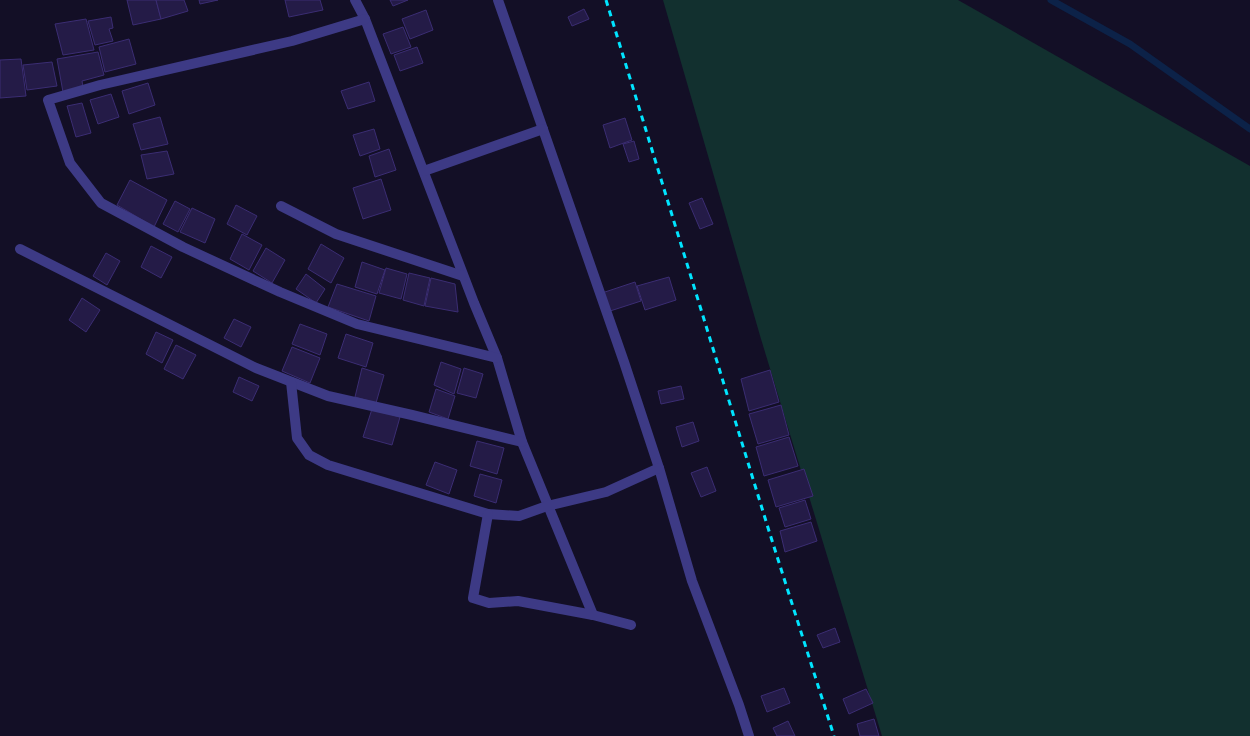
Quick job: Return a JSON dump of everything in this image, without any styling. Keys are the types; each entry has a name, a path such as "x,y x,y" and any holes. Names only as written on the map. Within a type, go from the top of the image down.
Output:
{"street":[{"path":"355,0 365,19 497,358 522,442 593,616"},
{"path":"498,0 659,468 692,581 739,705 749,736"},
{"path":"365,19 292,41 100,84 48,100 70,163 101,203 190,250 280,292 357,324 497,358"},
{"path":"424,171 543,130"},
{"path":"281,206 336,234 464,276"},
{"path":"20,249 256,368 291,382 328,396 522,442"},
{"path":"291,382 297,438 309,455 328,465 488,514 519,516 547,506 606,492 659,468"},
{"path":"488,514 473,598 489,603 518,601 630,625"}],"green space":[{"path":"663,0 958,0 1250,166 1250,736 882,736 761,339"}],"building":[{"path":"127,0 156,0 161,19 133,25"},
{"path":"156,0 184,0 188,11 161,19"},
{"path":"199,0 218,0 200,4"},
{"path":"285,0 320,0 323,10 289,17"},
{"path":"390,0 408,0 393,6"},
{"path":"584,9 589,19 572,26 568,17"},
{"path":"426,10 433,30 410,39 402,19"},
{"path":"111,17 113,28 109,29 113,41 95,45 88,21"},
{"path":"86,19 94,50 63,55 55,24"},
{"path":"403,27 411,47 391,54 383,34"},
{"path":"129,39 136,64 105,72 99,47"},
{"path":"417,47 423,63 400,71 394,55"},
{"path":"98,52 104,75 82,81 83,87 63,92 57,59"},
{"path":"21,59 26,96 0,98 0,60"},
{"path":"52,62 57,86 27,90 23,65"},
{"path":"369,82 375,101 348,109 341,91"},
{"path":"148,83 155,105 129,114 122,91"},
{"path":"111,94 119,117 98,124 90,100"},
{"path":"82,103 91,133 76,137 67,106"},
{"path":"160,117 168,144 141,150 133,124"},
{"path":"625,118 632,140 610,148 603,125"},
{"path":"374,129 380,149 360,156 353,135"},
{"path":"634,141 639,159 629,162 623,144"},
{"path":"389,149 396,170 375,177 369,156"},
{"path":"167,151 174,174 147,179 141,155"},
{"path":"381,179 391,210 363,219 353,188"},
{"path":"130,180 167,200 154,227 117,205"},
{"path":"702,198 713,224 700,229 689,203"},
{"path":"175,201 190,209 178,232 163,224"},
{"path":"236,205 257,216 247,235 227,224"},
{"path":"192,208 215,219 205,243 180,232"},
{"path":"242,234 262,245 249,270 230,259"},
{"path":"321,244 344,258 331,283 308,269"},
{"path":"151,246 172,257 161,278 141,267"},
{"path":"266,248 285,260 272,283 253,271"},
{"path":"106,253 120,261 107,285 93,276"},
{"path":"362,262 385,270 377,294 355,287"},
{"path":"386,268 407,274 401,299 379,293"},
{"path":"409,273 430,278 424,306 403,300"},
{"path":"306,274 325,289 316,303 296,289"},
{"path":"669,277 676,300 645,310 637,286"},
{"path":"431,278 455,284 458,312 425,306"},
{"path":"635,282 641,301 607,312 602,293"},
{"path":"337,284 376,296 369,321 328,307"},
{"path":"82,298 100,310 86,332 69,320"},
{"path":"234,319 251,327 241,347 224,338"},
{"path":"300,324 327,334 320,355 292,344"},
{"path":"156,332 173,340 162,363 146,354"},
{"path":"346,334 373,343 366,367 338,358"},
{"path":"176,345 196,355 183,379 164,369"},
{"path":"292,347 320,358 310,383 282,371"},
{"path":"441,362 461,369 454,394 434,385"},
{"path":"362,368 384,375 376,403 355,397"},
{"path":"464,368 483,374 476,398 457,393"},
{"path":"770,370 779,402 749,411 741,379"},
{"path":"239,377 259,386 252,401 233,392"},
{"path":"681,386 684,399 661,404 658,391"},
{"path":"436,389 455,396 448,419 429,412"},
{"path":"781,405 789,435 758,444 749,414"},
{"path":"372,409 400,417 392,445 363,437"},
{"path":"693,422 699,441 682,447 676,427"},
{"path":"789,437 798,466 764,476 756,447"},
{"path":"477,441 504,448 497,474 470,466"},
{"path":"435,462 457,470 449,494 426,485"},
{"path":"707,467 716,491 701,497 691,473"},
{"path":"804,469 813,496 776,507 768,480"},
{"path":"480,474 502,480 496,503 474,496"},
{"path":"805,500 811,519 785,527 779,508"},
{"path":"811,522 817,541 785,552 780,531"},
{"path":"835,628 840,642 823,648 817,635"},
{"path":"784,688 790,703 767,712 761,696"},
{"path":"866,689 873,703 849,714 843,699"},
{"path":"874,719 879,736 860,736 857,724"},
{"path":"788,721 795,736 777,736 773,728"}],"waterway":[{"path":"1051,0 1130,44 1250,129"}],"railway":[{"path":"606,0 769,531 834,736"}]}
